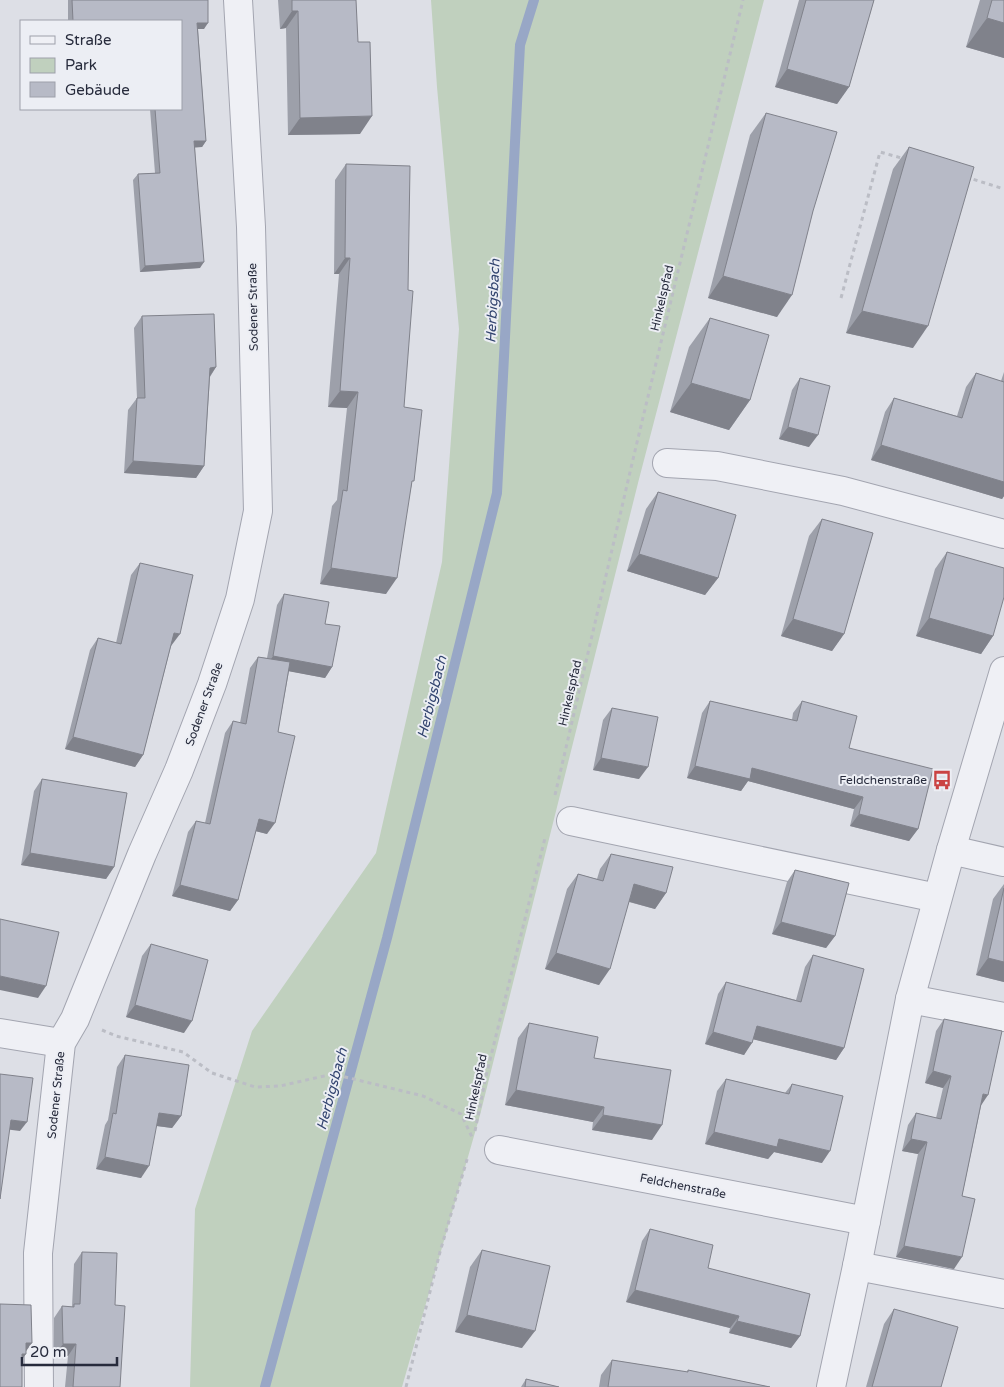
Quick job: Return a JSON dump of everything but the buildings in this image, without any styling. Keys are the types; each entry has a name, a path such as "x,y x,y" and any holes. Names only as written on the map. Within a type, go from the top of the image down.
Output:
{"street":[{"name":"Sodener Straße","path":"39,1387 38,1253 62,1043 75,1019 142,854 180,770 212,684 240,599 258,511 251,227 238,0"},
{"path":"667,463 717,466 843,491 1004,534"},
{"path":"831,1387 910,999 951,850 1000,702 1004,671"},
{"path":"557,817 937,898"},
{"path":"951,850 1004,862"},
{"path":"910,999 1004,1017"},
{"path":"0,1033 62,1043"},
{"name":"Feldchenstraße","path":"499,1150 866,1222"},
{"path":"857,1266 1004,1294"}],"path":[{"name":"Hinkelspfad","path":"75,1019 116,1036 183,1052 212,1073 256,1087 280,1086 333,1074 423,1096 460,1114 473,1140 486,1076 557,817 634,454 743,0"},
{"path":"841,298 880,152 908,160"},
{"path":"966,177 1004,189"},
{"path":"406,1387 440,1252 470,1149"}],"green space":[{"path":"431,0 764,0 638,483 480,1115 402,1387 190,1387 195,1209 252,1031 376,853 442,562 459,329"}],"waterway":[{"name":"Herbigsbach","path":"265,1387 387,938 497,493 520,45 534,0"}],"place":[{"name":"Feldchenstraße","path":"942,780"}]}
